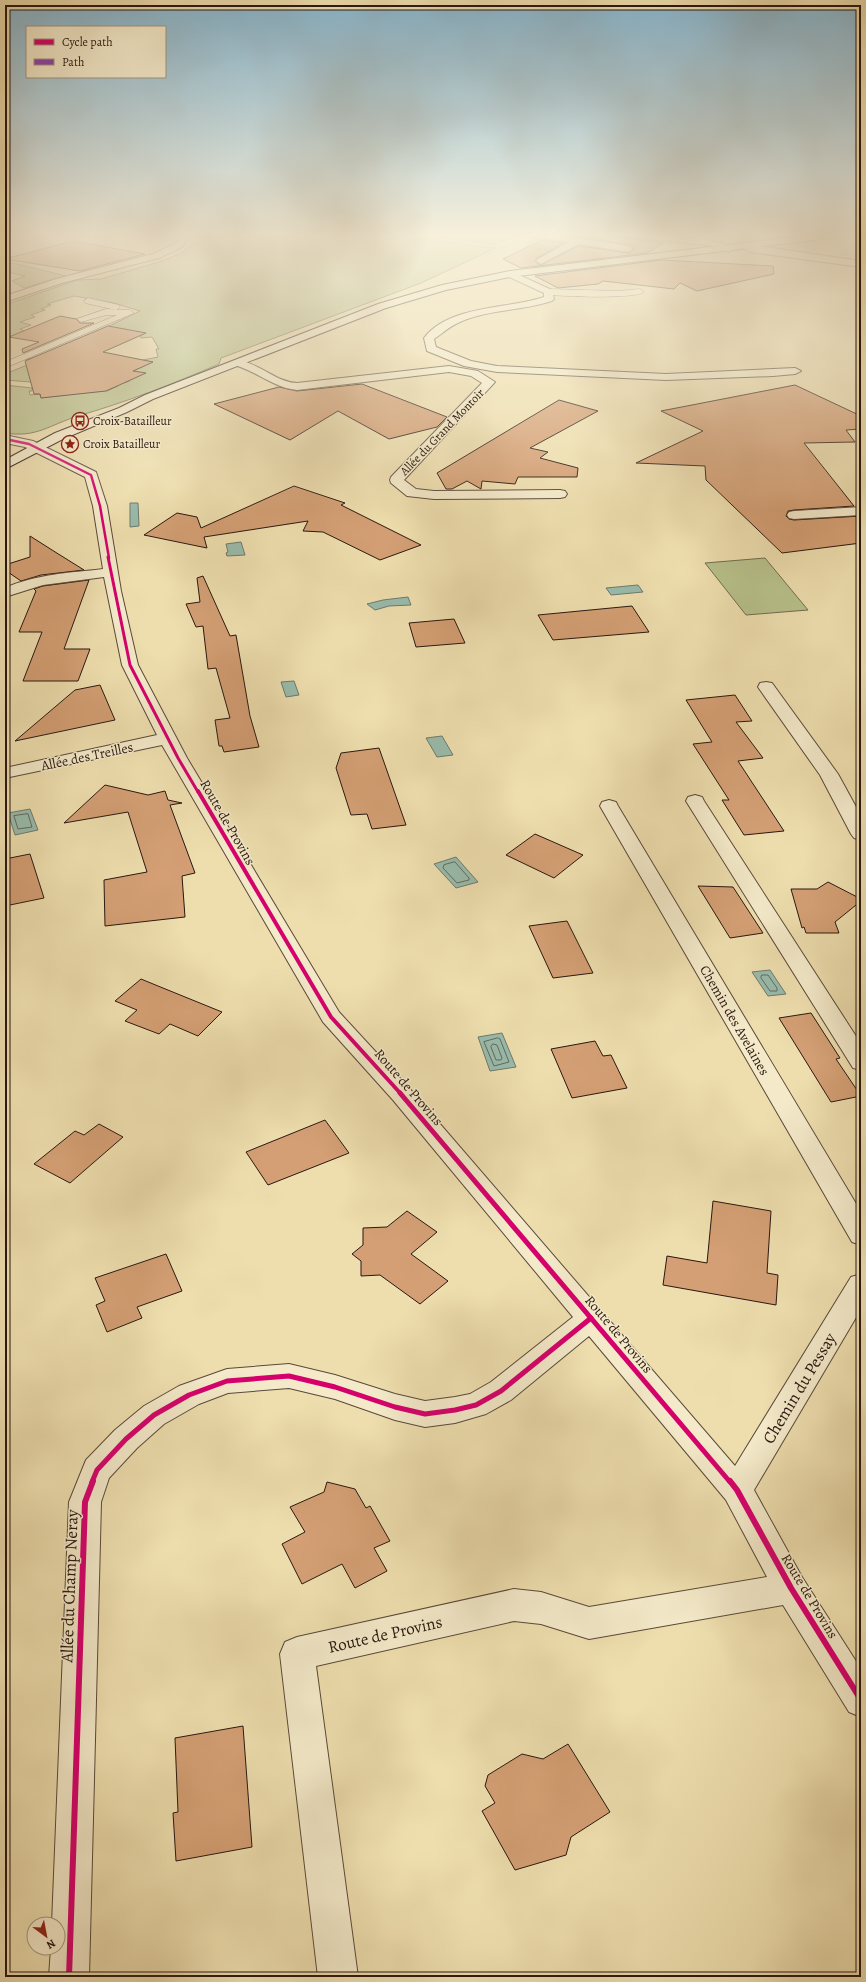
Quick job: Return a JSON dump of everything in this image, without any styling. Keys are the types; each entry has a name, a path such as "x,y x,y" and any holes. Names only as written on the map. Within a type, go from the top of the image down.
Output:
{"street":[{"path":"5,465 22,451 122,410 149,397 331,326"},
{"path":"446,326 428,338 431,349 468,364 498,369 666,377 794,371"},
{"name":"Allée du Grand Montoir","path":"238,362 253,366 279,383 299,387 449,369 474,373 489,382 396,480 412,493 426,495 560,494"},
{"name":"Route de Provins","path":"5,439 22,451 40,459 64,463 91,475 94,481 112,572 114,591 130,665 186,772 331,1017 401,1094 737,1490 792,1588 861,1700"},
{"path":"5,442 22,451"},
{"path":"794,515 861,511"},
{"path":"5,593 16,587 37,582 112,572"},
{"path":"766,687 829,774 861,834"},
{"name":"Allée des Treilles","path":"5,773 169,738"},
{"path":"695,801 861,1062"},
{"name":"Chemin des Avelaines","path":"609,806 861,1235"},
{"name":"Chemin du Pessay","path":"737,1490 861,1285"},
{"name":"Allée du Champ Neray","path":"69,1977 85,1502 97,1470 126,1439 154,1415 189,1395 227,1381 289,1376 335,1388 395,1407 425,1414 455,1410 476,1405 501,1391 524,1374 591,1318"},
{"name":"Route de Provins","path":"338,1977 298,1654 514,1605 541,1608 589,1623 792,1588"}],"lane":[{"path":"5,365 98,326"}],"green space":[{"path":"5,326 27,326 20,329 24,331 9,337 7,345 5,346"},
{"path":"108,326 305,326 221,358 219,364 184,379 114,405 43,430 26,434 5,433 5,385 32,388 32,391 29,391 30,395 40,394 41,398 101,390 107,391 118,386 118,383 124,383 132,379 138,372 133,371 153,362 143,360 158,357 156,349 159,349 152,337 141,338 140,336 145,333 105,328"},
{"path":"26,359 47,359 46,364 76,370 79,373 30,377 31,382 5,380 5,374 37,361"},
{"path":"765,558 808,610 746,615 705,563"}],"water":[{"path":"130,503 138,503 139,526 130,527"},
{"path":"241,542 245,555 227,556 226,553 228,552 226,544"},
{"path":"638,585 643,592 611,595 606,588"},
{"path":"408,597 411,605 389,606 375,610 367,604 383,600"},
{"path":"294,681 299,695 286,697 281,682"},
{"path":"442,736 453,755 437,757 426,738"},
{"path":"30,809 38,830 15,835 8,813"},
{"path":"456,857 478,882 456,888 434,864"},
{"path":"770,970 786,994 768,996 752,972"},
{"path":"502,1033 516,1067 490,1071 478,1037"}],"building":[{"path":"35,326 86,326 23,353 22,349 39,342 9,337"},
{"path":"107,326 111,326 146,333 103,352 153,362 133,371 146,373 106,391 41,398 40,394 34,394 25,361"},
{"path":"362,384 447,417 437,427 389,439 338,411 290,440 214,404 279,387 297,391"},
{"path":"795,385 861,416 861,429 846,430 855,442 804,443 854,506 794,510 788,511 786,516 789,519 794,520 861,516 861,543 782,553 706,480 705,466 636,463 703,431 661,411"},
{"path":"559,400 598,411 530,448 548,452 540,458 578,468 577,477 518,477 515,484 482,481 481,489 467,481 452,489 446,489 437,473"},
{"path":"294,486 345,503 341,505 421,545 380,560 323,532 303,531 308,521 204,537 207,548 144,535 177,513 197,517 201,528"},
{"path":"30,536 84,570 41,575 21,581 5,570 5,565 30,557"},
{"path":"203,576 230,636 236,635 250,716 259,747 224,752 222,746 219,746 215,720 230,718 216,668 208,669 203,626 196,627 186,604 200,602 197,578"},
{"path":"89,580 64,649 90,649 78,681 23,681 42,632 19,632 36,591 34,589 43,586"},
{"path":"632,606 649,632 553,640 538,615"},
{"path":"454,619 465,643 416,647 409,623"},
{"path":"100,685 115,720 15,741 75,690"},
{"path":"735,695 752,721 736,722 763,758 738,761 784,831 744,835 722,800 729,800 693,744 712,742 686,700"},
{"path":"379,748 406,825 372,829 367,814 351,815 336,768 341,753"},
{"path":"105,785 148,795 165,791 168,800 182,803 170,805 195,873 182,876 185,917 105,926 104,880 147,872 128,812 64,823"},
{"path":"535,834 583,855 554,878 506,855"},
{"path":"30,854 44,898 5,906 5,859"},
{"path":"828,882 861,899 861,901 835,922 839,933 806,933 804,927 802,928 791,889 817,889"},
{"path":"698,886 733,887 763,933 730,938"},
{"path":"567,921 593,973 553,978 529,926"},
{"path":"141,979 222,1012 198,1036 170,1024 159,1034 125,1021 137,1010 115,1001"},
{"path":"811,1013 840,1058 836,1059 861,1096 831,1102 779,1018"},
{"path":"595,1041 603,1056 611,1055 627,1088 572,1098 551,1049"},
{"path":"325,1120 349,1153 268,1185 246,1152"},
{"path":"99,1124 123,1137 70,1183 34,1164 75,1131 84,1135"},
{"path":"713,1201 771,1211 767,1273 778,1275 776,1305 663,1285 667,1256 707,1263"},
{"path":"407,1211 437,1232 411,1254 448,1281 420,1304 380,1275 361,1276 361,1261 352,1254 363,1245 363,1228 387,1227"},
{"path":"166,1254 182,1291 137,1307 142,1318 107,1332 96,1305 105,1301 95,1278"},
{"path":"327,1482 355,1489 366,1508 370,1506 390,1541 374,1548 387,1571 355,1588 342,1564 302,1584 282,1544 305,1532 290,1507 324,1492"},
{"path":"243,1726 252,1847 176,1861 173,1813 178,1812 175,1738"},
{"path":"568,1744 610,1812 571,1837 566,1855 515,1870 482,1811 495,1803 485,1786 488,1775 522,1754 543,1759"}],"cycle path":[{"path":"5,439 29,444 91,475 100,506 114,591 130,665 178,758 331,1017 401,1094 737,1490 791,1588 861,1700"},
{"path":"69,1977 85,1502 97,1470 126,1439 154,1415 189,1395 227,1381 289,1376 335,1387 395,1407 425,1414 455,1410 476,1405 501,1391 524,1374 591,1318"}],"place":[{"name":"Croix-Batailleur","path":"80,421"},
{"name":"Croix Batailleur","path":"70,444"}]}
